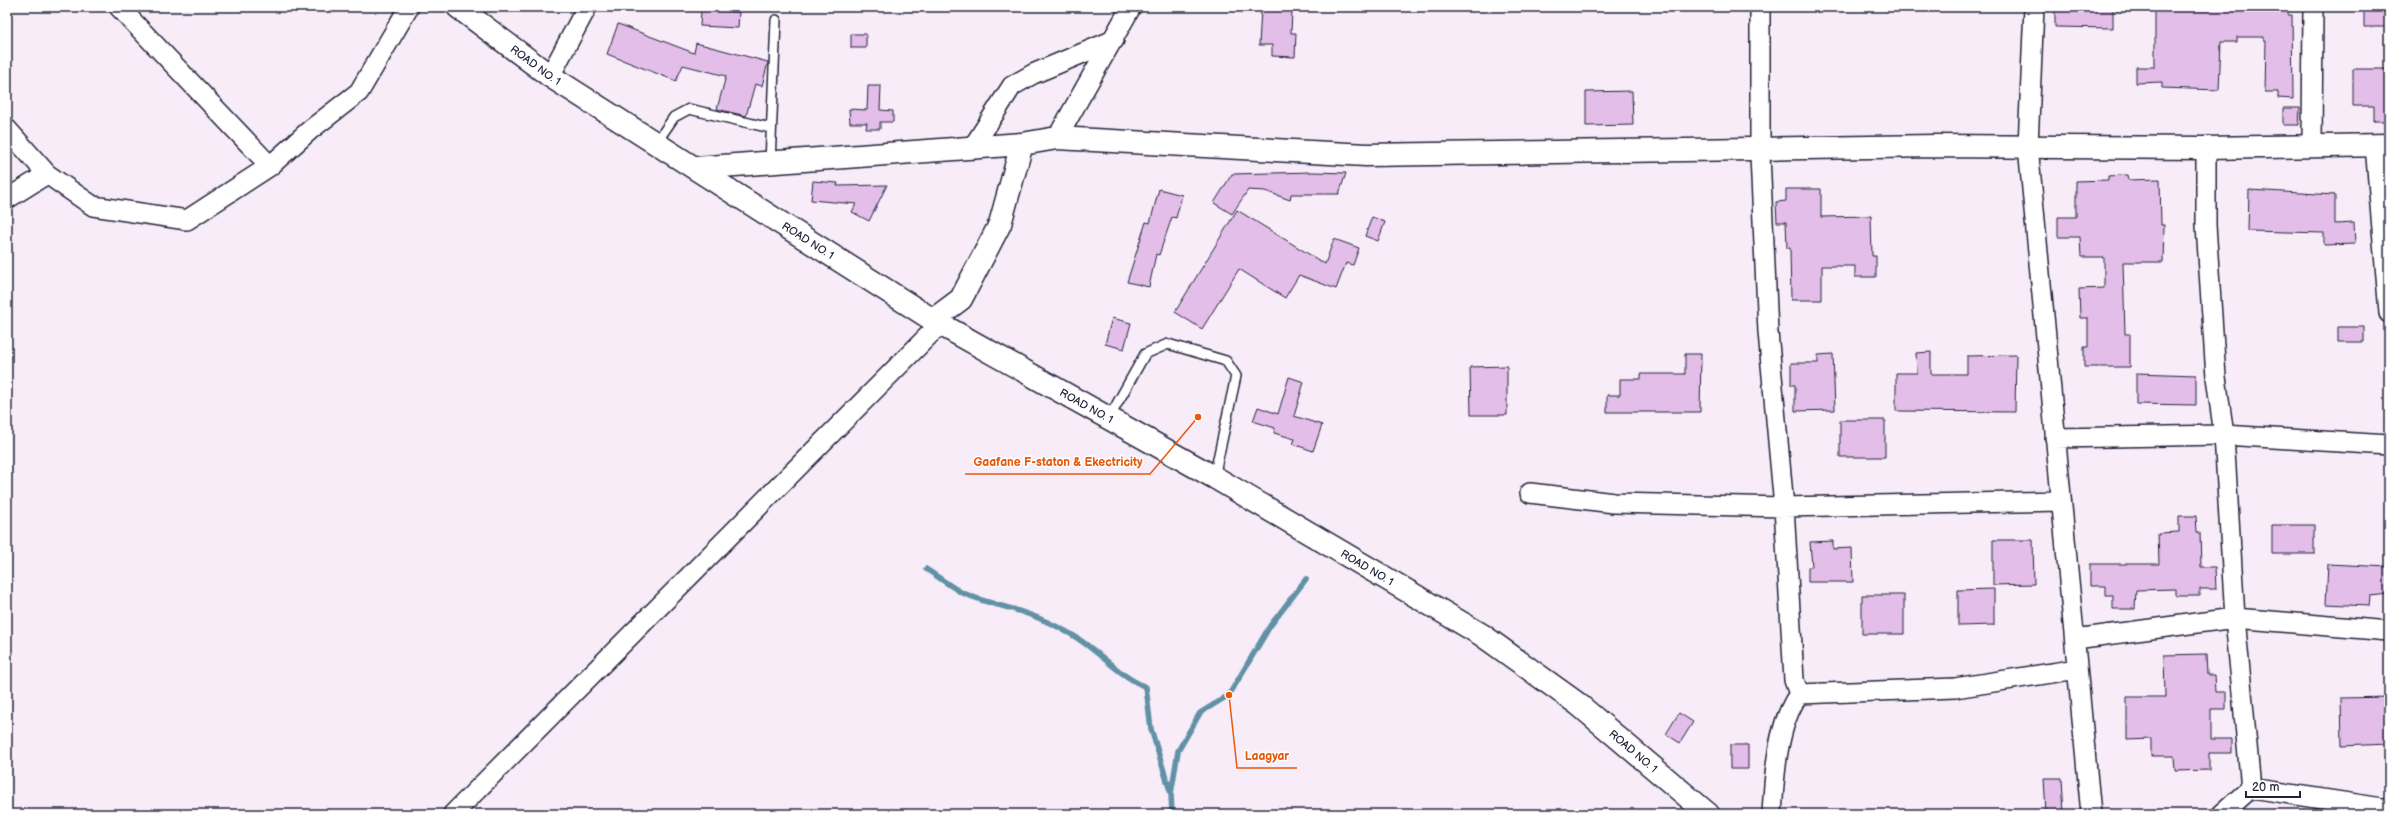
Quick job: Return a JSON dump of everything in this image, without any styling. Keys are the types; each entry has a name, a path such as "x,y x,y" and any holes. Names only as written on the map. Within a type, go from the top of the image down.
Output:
{"main road":[{"name":"ROAD NO. 1","path":"458,7 550,76 937,321 1214,477 1482,635 1578,704 1708,814"},
{"path":"695,168 973,146 1022,144 1057,138 1366,155 1760,148 2028,146 2206,148 2382,145"},
{"path":"937,321 961,299 1000,224 1022,144"}],"street":[{"path":"119,7 270,166"},
{"path":"7,128 47,174 93,206 187,220 270,166 310,130 359,92 409,7"},
{"path":"550,76 587,7"},
{"path":"1057,138 1114,40 1131,7"},
{"path":"1760,7 1760,148 1768,332 1784,508 1794,680 1799,694"},
{"path":"2034,7 2028,146 2091,814"},
{"path":"2312,145 2314,7"},
{"path":"973,146 1012,86 1033,74 1114,40"},
{"path":"2382,145 2389,313"},
{"path":"2206,148 2206,225 2216,377 2224,435 2235,618 2252,788"},
{"path":"7,199 47,174"},
{"path":"453,814 937,321"},
{"path":"2055,438 2224,435 2389,445"},
{"path":"1530,493 1614,503 1784,508 2061,501"},
{"path":"2075,639 2235,618 2389,631"},
{"path":"1799,694 1955,688 2077,669"},
{"path":"1772,814 1775,765 1791,705 1799,694"},
{"path":"2222,814 2252,788 2389,809"}],"lane":[{"path":"770,163 776,20"},
{"path":"656,143 674,117 689,109 772,128"},
{"path":"1109,418 1145,354 1168,344 1226,361 1236,376 1214,477"}],"building":[{"path":"2055,7 2113,7 2113,28 2055,27"},
{"path":"2155,7 2288,7 2288,15 2292,15 2293,99 2278,98 2278,92 2265,92 2266,40 2264,40 2264,37 2237,37 2237,42 2221,42 2219,90 2162,88 2162,82 2136,83 2136,67 2155,67"},
{"path":"2364,8 2387,8 2387,27 2364,27"},
{"path":"1261,9 1292,11 1291,33 1296,33 1295,57 1272,56 1272,45 1259,45"},
{"path":"701,10 739,12 738,28 700,26"},
{"path":"618,24 694,53 696,43 768,62 762,86 755,84 746,116 717,109 726,76 683,65 676,81 607,54"},
{"path":"851,34 866,34 866,48 851,48"},
{"path":"2353,69 2389,69 2389,121 2374,121 2374,106 2353,106"},
{"path":"868,86 881,86 880,110 893,111 893,122 880,122 880,129 866,129 867,123 850,123 849,109 867,110"},
{"path":"1632,91 1633,125 1586,126 1586,92"},
{"path":"2283,108 2300,108 2299,125 2283,125"},
{"path":"1313,172 1346,173 1339,194 1291,194 1290,200 1265,191 1248,190 1232,214 1214,203 1232,174"},
{"path":"2127,175 2128,180 2160,179 2161,225 2164,225 2163,262 2123,262 2125,334 2130,334 2130,367 2084,367 2084,347 2088,347 2088,318 2080,318 2079,289 2104,288 2104,257 2081,257 2080,237 2058,237 2058,217 2076,217 2076,181 2108,180 2108,176"},
{"path":"813,181 838,183 837,186 887,185 869,221 852,212 856,204 811,200"},
{"path":"1159,189 1182,195 1176,218 1172,217 1159,255 1156,254 1149,287 1127,282 1146,222 1150,223"},
{"path":"1786,189 1821,189 1821,217 1871,216 1872,256 1876,256 1876,277 1855,277 1855,266 1822,266 1822,300 1791,300 1790,248 1787,248 1786,222 1777,222 1776,202 1786,201"},
{"path":"2249,190 2335,195 2335,224 2354,223 2355,244 2324,245 2324,233 2248,231"},
{"path":"1237,210 1325,264 1334,239 1359,248 1353,265 1346,263 1336,289 1299,275 1285,298 1239,269 1202,329 1175,312"},
{"path":"1372,217 1385,222 1378,241 1365,236"},
{"path":"1112,318 1131,323 1124,349 1105,344"},
{"path":"2338,327 2364,327 2364,342 2338,342"},
{"path":"1931,352 1931,374 1967,374 1967,356 2016,355 2015,412 1896,411 1896,373 1917,373 1916,353"},
{"path":"1685,354 1701,354 1700,412 1607,412 1607,395 1620,395 1620,379 1641,379 1641,374 1685,374"},
{"path":"1833,354 1835,410 1795,411 1795,385 1791,385 1791,363 1818,363 1818,355"},
{"path":"1507,366 1507,415 1471,415 1470,367"},
{"path":"2136,373 2196,375 2196,405 2136,404"},
{"path":"1289,377 1304,382 1294,416 1322,425 1313,451 1293,444 1295,439 1274,433 1275,428 1253,421 1258,407 1278,414"},
{"path":"1840,420 1885,420 1885,457 1840,457"},
{"path":"2179,516 2196,516 2197,532 2200,532 2201,567 2215,567 2216,589 2200,589 2200,596 2176,596 2176,589 2136,590 2135,609 2113,609 2113,596 2106,596 2106,586 2090,586 2090,564 2159,564 2158,533 2179,532"},
{"path":"2272,525 2314,525 2314,554 2272,554"},
{"path":"1993,540 2033,540 2034,584 1993,585"},
{"path":"1833,541 1833,549 1852,548 1853,582 1808,582 1808,567 1812,567 1810,542"},
{"path":"2328,564 2389,567 2389,594 2370,596 2369,606 2326,604"},
{"path":"1994,589 1994,625 1958,626 1958,590"},
{"path":"1862,595 1904,595 1904,634 1862,634"},
{"path":"2206,654 2207,675 2214,675 2215,692 2226,692 2226,709 2211,709 2211,739 2232,739 2232,753 2209,753 2209,770 2175,771 2174,756 2151,756 2151,739 2127,740 2127,697 2165,697 2164,655"},
{"path":"2389,697 2389,744 2342,746 2341,698"},
{"path":"1679,713 1693,722 1680,743 1666,734"},
{"path":"1730,745 1748,745 1748,769 1730,769"},
{"path":"2044,778 2062,778 2064,814 2046,814"}],"waterway":[{"path":"926,569 959,591 982,600 1028,614 1062,629 1087,645 1135,682 1146,687 1151,729 1171,794"},
{"path":"1172,814 1171,794 1178,751 1200,713 1229,695 1270,626 1306,579"}],"place":[{"name":"Gaafane F-staton & Ekectricity","path":"1198,417"},
{"name":"Laagyar","path":"1229,695"}]}
